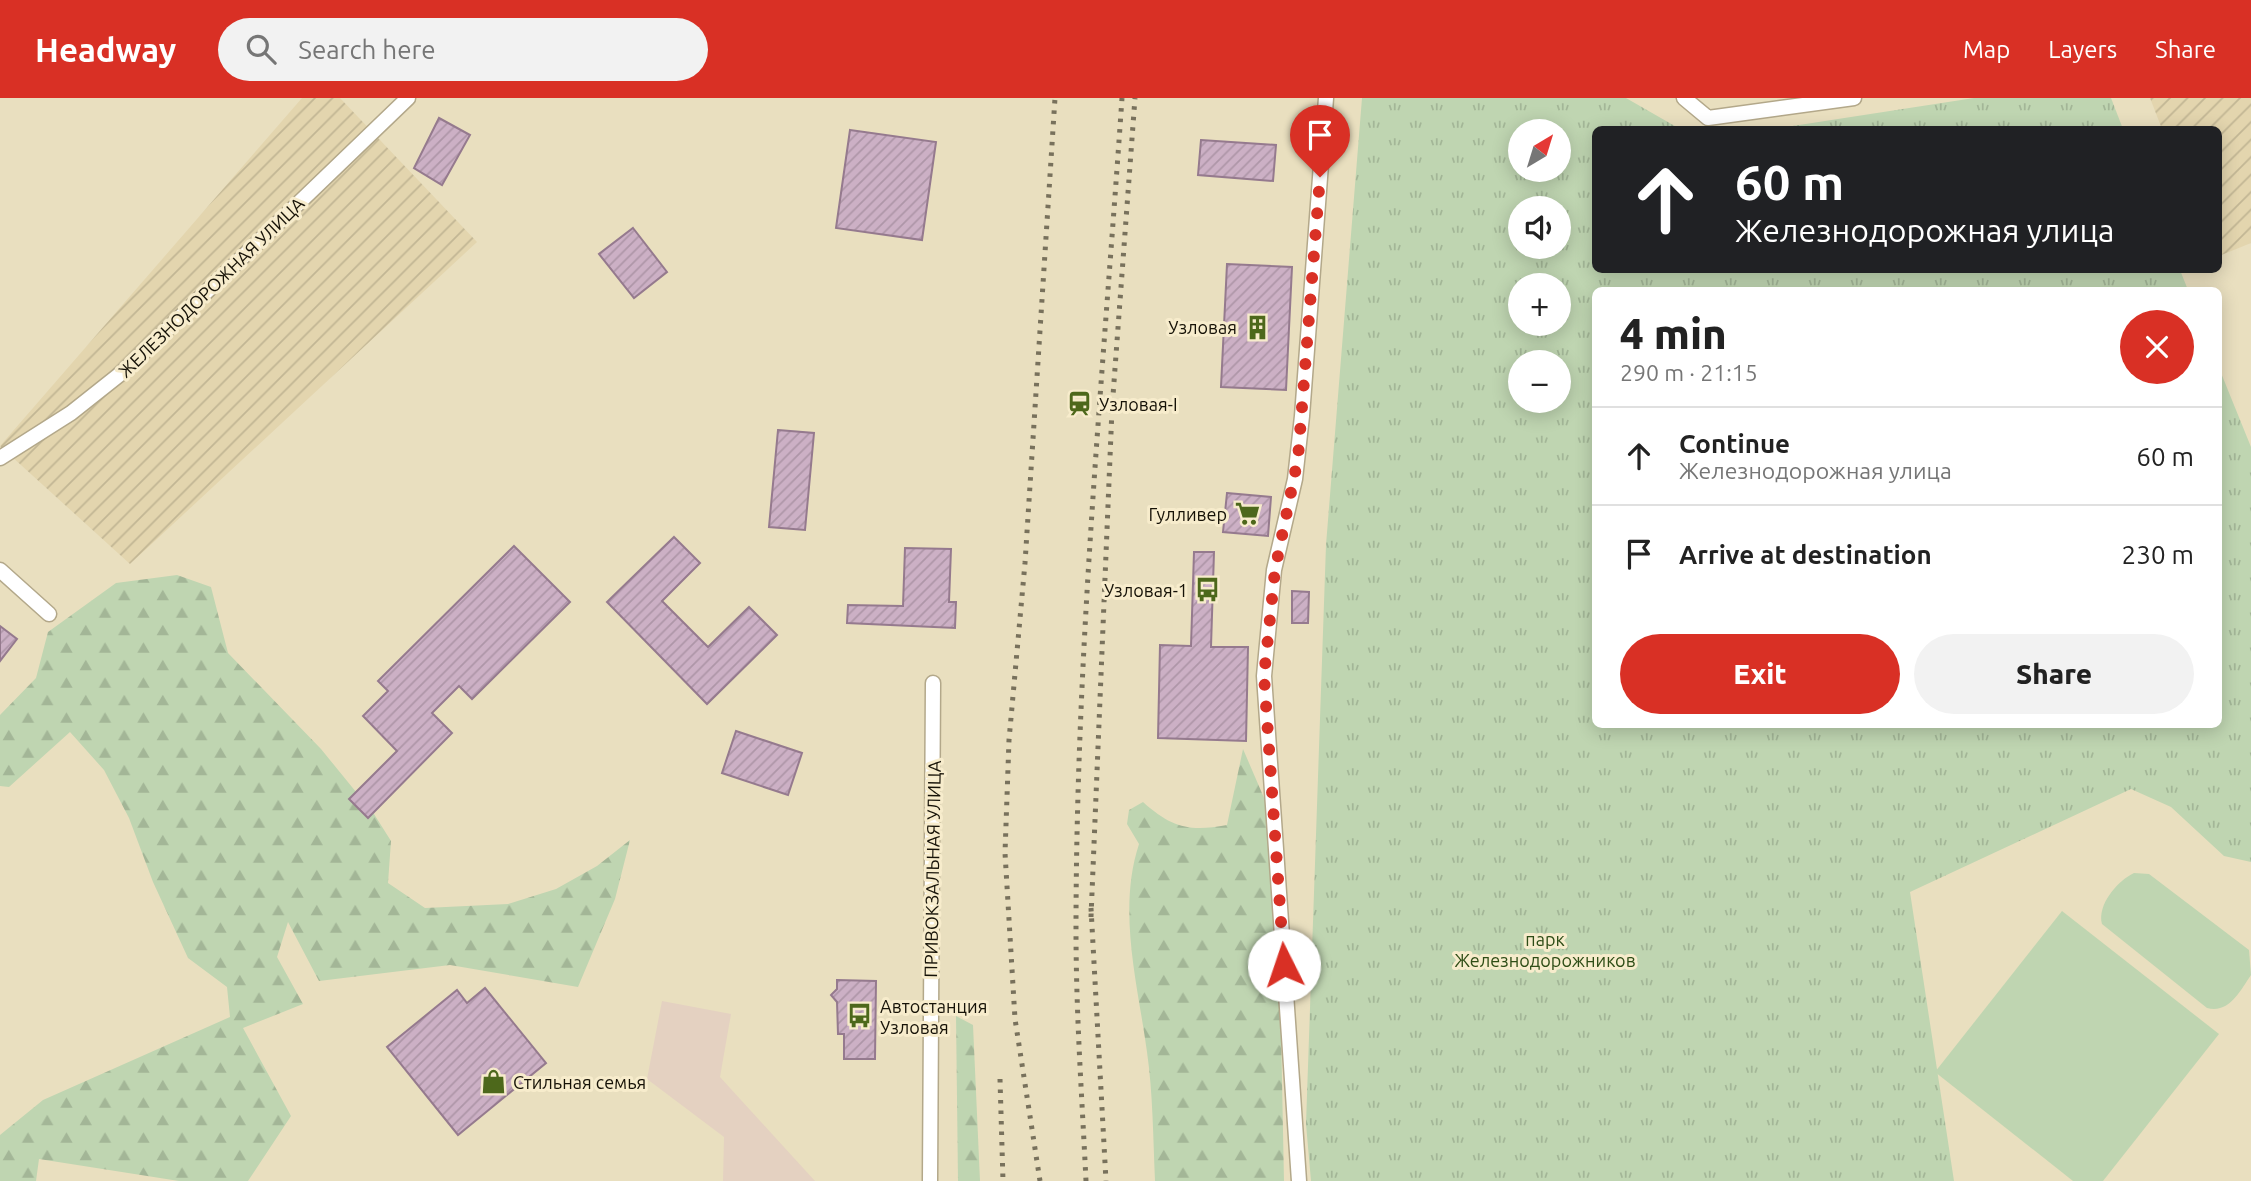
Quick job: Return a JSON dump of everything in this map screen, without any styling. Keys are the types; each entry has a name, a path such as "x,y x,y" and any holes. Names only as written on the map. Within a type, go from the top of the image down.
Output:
{"street":[{"name":"ЖЕЛЕЗНОДОРОЖНАЯ УЛИЦА","path":"0,458 71,413 124,371 408,98"},
{"path":"1299,1181 1264,676 1275,570 1295,479 1302,416 1326,98"},
{"path":"1684,98 1708,118 1854,98"},
{"path":"0,570 49,614"},
{"name":"ПРИВОКЗАЛЬНАЯ УЛИЦА","path":"930,1181 933,683"}],"shaded area":[{"path":"302,98 340,98 477,242 130,564 0,446"},
{"path":"2150,98 2251,98 2251,243 2222,255 2222,126 2161,126"},
{"path":"662,1001 731,1014 720,1077 815,1181 723,1181 724,1137 647,1079"}],"green space":[{"name":"парк Железнодорожников","path":"1362,98 1626,98 1675,126 1592,126 1592,273 2181,273 2187,287 1592,287 1592,728 2222,728 2222,375 2251,447 2251,862 2224,856 2171,807 2131,789 1910,892 1954,1181 1311,1181 1306,1124 1326,545"},
{"path":"1974,98 2111,98 2122,126 1792,126"},
{"path":"177,575 211,587 228,653 321,749 374,814 391,841 388,883 425,908 508,904 556,889 597,866 630,840 615,899 578,987 450,965 319,981 288,922 277,957 303,1004 243,1028 291,1116 248,1181 179,1181 39,1159 36,1181 0,1181 0,1135 43,1100 230,1017 227,987 188,958 153,882 129,818 104,770 70,732 9,787 0,786 0,715 36,678 48,632 116,583"},
{"path":"1243,749 1277,828 1284,1181 1155,1181 1149,1068 1129,922 1133,869 1139,844 1127,824 1129,810 1143,802 1163,818 1182,826 1202,828 1227,825"},
{"path":"2134,873 2149,874 2249,950 2251,975 2228,1004 2222,1008 2207,1008 2102,924 2102,909 2110,894"},
{"path":"2062,911 2219,1034 2103,1181 2073,1181 1935,1072"},
{"path":"956,1016 973,1025 980,1181 958,1181"}],"building":[{"path":"439,118 470,135 442,185 414,168"},
{"path":"850,130 936,142 922,240 836,228"},
{"path":"1201,140 1276,145 1273,181 1198,175"},
{"path":"633,228 667,272 634,298 599,254"},
{"name":"Узловая","path":"1227,264 1292,267 1286,390 1221,387"},
{"path":"778,430 814,433 805,530 769,527"},
{"name":"Гулливер","path":"1227,493 1271,497 1268,536 1223,532"},
{"path":"674,537 700,563 662,601 708,647 749,607 777,635 707,704 607,602"},
{"path":"514,546 570,602 472,699 459,686 432,713 452,733 368,818 349,799 397,751 363,716 388,691 378,681"},
{"path":"905,548 951,549 949,602 956,602 955,628 847,623 848,605 903,606"},
{"path":"1194,552 1214,552 1211,647 1248,647 1246,741 1158,738 1160,645 1191,646"},
{"path":"1292,591 1309,592 1308,623 1292,623"},
{"path":"0,626 17,639 0,661"},
{"path":"736,731 802,753 788,795 722,773"},
{"name":"Автостанция Узловая","path":"837,980 876,981 875,1059 844,1059 844,1034 838,1034 837,1002 831,995 837,989"},
{"path":"485,988 546,1063 458,1135 387,1047 457,990 467,1003"}],"railway":[{"path":"1040,1181 1015,1019 1005,853 1009,740 1025,563 1055,98"},
{"path":"1086,1181 1076,961 1077,826 1092,514 1122,98"},
{"path":"1091,917 1112,409 1135,98"},
{"path":"1091,908 1106,1181"},
{"path":"1000,1079 1003,1181"}],"place":[{"name":"Узловая","path":"1257,327"},
{"name":"Узловая-I","path":"1079,404"},
{"name":"Гулливер","path":"1247,514"},
{"name":"Узловая-1","path":"1208,590"},
{"name":"Автостанция Узловая","path":"860,1016"},
{"name":"Стильная семья","path":"493,1082"}],"route":[{"path":"1284,965 1264,676 1275,570 1298,458 1320,177"}]}
